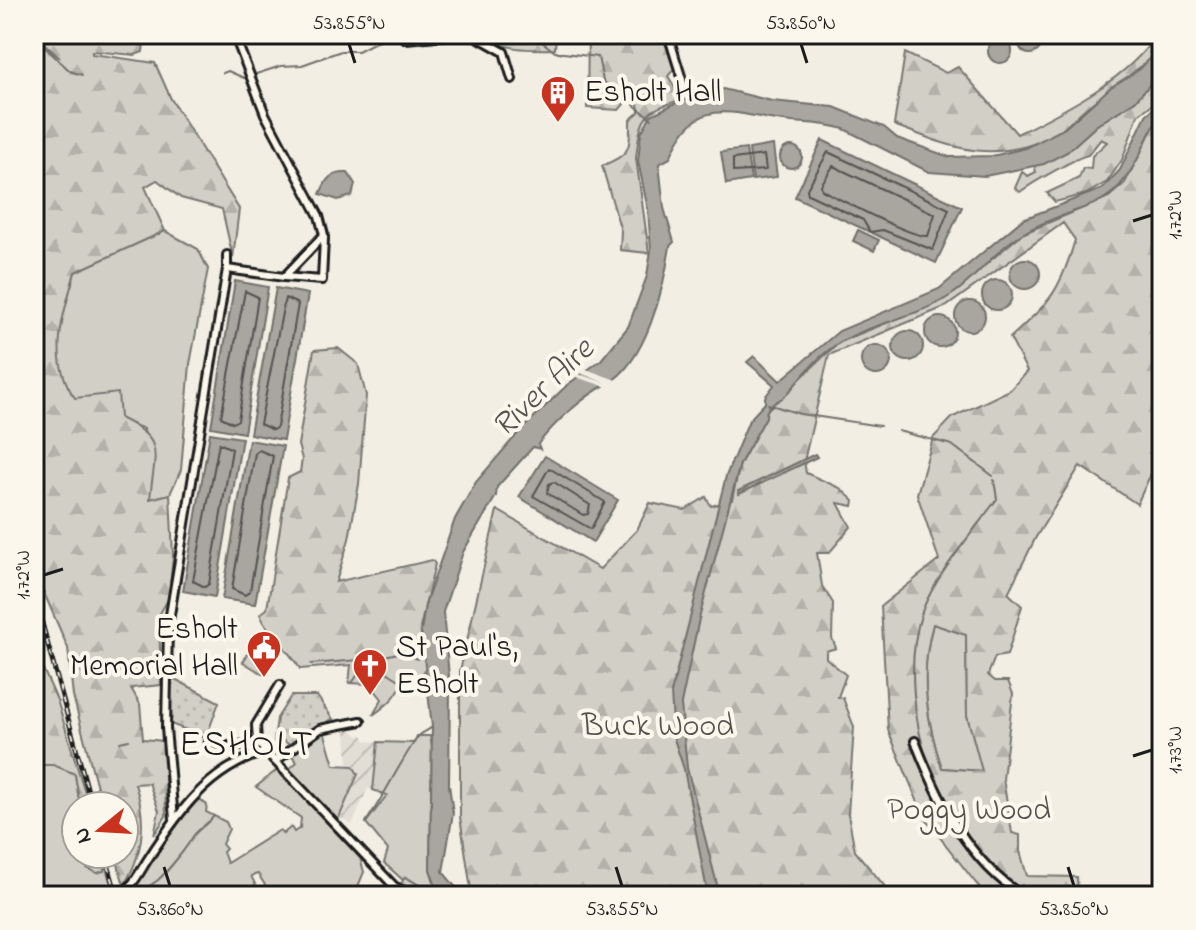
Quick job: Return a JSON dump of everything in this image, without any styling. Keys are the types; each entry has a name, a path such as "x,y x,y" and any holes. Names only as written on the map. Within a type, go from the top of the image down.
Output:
{"street":[{"path":"227,269 315,282 322,280 324,235 319,216 265,114 234,34"},
{"path":"402,34 406,39 458,34"},
{"path":"472,34 504,52 512,79"},
{"path":"668,34 684,86"},
{"path":"284,277 324,235"},
{"path":"174,819 166,737 168,627 227,255"},
{"path":"280,685 256,725 257,742 394,886 409,895"},
{"path":"275,761 320,729 355,720"},
{"path":"208,740 230,747 257,742"},
{"path":"915,741 940,799 977,857 993,875 1023,896"},
{"path":"117,896 133,885 174,819 206,782 264,752"},
{"path":"393,896 394,886"}],"shaded area":[{"path":"349,727 358,736 363,735 366,741 378,742 375,785 373,790 368,788 352,825 339,817 358,774 353,766 348,766 346,728"}],"green space":[{"path":"34,34 145,34 143,52 135,55 92,51 92,54 155,63 171,99 239,209 233,258 222,209 181,198 157,180 145,187 165,231 75,272 62,321 62,368 75,398 118,393 120,418 145,433 154,450 150,499 170,494 173,556 169,598 159,615 161,685 131,688 140,704 143,739 164,741 166,816 154,835 159,811 149,783 135,784 137,790 98,790 73,696 68,648 38,579 34,579 34,38 60,58"},
{"path":"481,34 556,34 555,49 507,46"},
{"path":"588,34 662,34 674,69 668,76 681,98 659,107 646,118 640,130 636,158 649,253 620,250 621,231 602,166 619,158 627,150 630,120 639,112 638,103 631,96 619,110 587,108"},
{"path":"1156,34 1162,34 1162,45 1145,63 1059,132 1028,146 1008,150 972,150 894,125 905,53 946,73 958,67 1017,134 1113,79 1145,50"},
{"path":"1162,71 1162,97 1138,115 1122,160 1107,182 1086,194 1055,202 1047,193 1079,178 1083,168 1091,169 1092,156 1107,142 1101,139 1088,155 1020,192 1015,188 1022,172 1028,176 1036,172 1034,165 1067,152 1097,125 1135,101"},
{"name":"Buck Wood","path":"1162,116 1162,450 1137,504 1080,466 1036,537 1008,593 1022,606 1007,655 995,657 988,675 995,681 1008,681 1013,694 1003,779 1012,833 1020,835 1020,851 1027,876 1077,877 1078,896 986,896 924,817 888,730 881,606 939,560 917,494 933,438 953,417 1010,390 1027,371 1010,338 1044,305 1064,273 1075,240 1063,223 947,306 829,355 804,461 806,473 840,488 854,501 853,506 838,503 851,527 829,553 817,553 822,586 833,603 832,638 836,648 826,651 826,658 846,675 838,697 843,698 854,727 848,814 855,851 893,896 472,896 460,817 460,671 497,510 600,569 637,530 650,503 685,510 706,497 711,506 732,500 740,464 766,417 766,411 839,342 942,301 1022,234 1109,197 1125,183 1152,129","holes":["933,624 966,635 967,715 982,771 942,768 928,715 925,679"]},
{"path":"165,231 198,249 208,269 190,364 181,470 170,494 150,499 144,429 99,412 75,398 59,372 58,355 62,320 75,272"},
{"path":"338,348 358,364 366,395 359,484 349,539 336,582 432,560 435,564 420,628 427,669 418,677 405,676 388,704 373,715 382,699 370,684 349,683 351,665 300,669 260,614 267,609 288,478 300,472 302,459 298,445 314,350"},
{"path":"933,624 966,635 967,715 983,771 942,768 926,696 926,660"},
{"path":"257,638 277,650 263,674 243,662"},
{"path":"34,649 57,700 84,790 78,790 75,774 54,765 34,765"},
{"path":"169,676 219,702 206,738 171,724"},
{"path":"291,696 317,696 333,719 306,732 291,746 284,741 274,742 277,718"},
{"path":"324,731 334,765 353,766 358,774 338,820 287,771 297,762 290,753"},
{"path":"417,736 430,736 432,746 430,869 438,893 434,894 406,877 403,880 384,863 388,850 366,823 387,795 373,790 378,742 414,743"},
{"path":"34,765 54,765 75,774 78,790 60,790 60,870 107,870 114,894 34,896"},
{"path":"278,769 360,858 364,872 354,896 266,896 270,893 258,874 251,876 261,896 127,896 195,796 207,805 206,812 226,822 229,829 222,844 226,849 223,852 227,863 280,830 283,834 291,827 294,832 300,828 301,818 256,787"},
{"path":"140,804 142,823 140,844"},
{"path":"120,870 132,870 131,873 124,885"},
{"path":"405,877 436,896 418,896 399,887"}],"water":[{"path":"1030,32 1038,35 1041,43 1038,51 1030,54 1022,51 1019,43 1022,35"},
{"path":"1000,39 1009,42 1012,51 1009,60 1000,63 991,60 988,51 991,42"},
{"name":"River Aire","path":"1162,45 1162,71 1135,101 1097,125 1067,152 1044,164 985,176 929,172 844,129 827,125 726,112 700,117 689,125 670,158 659,164 664,208 674,242 670,246 658,303 642,342 621,374 561,418 538,444 540,449 533,447 497,487 496,496 463,552 443,612 450,687 449,785 453,813 443,872 463,896 438,893 430,869 432,727 421,631 425,605 455,519 476,482 519,432 567,385 601,360 628,327 647,276 651,250 648,210 638,161 641,133 651,115 678,102 723,89 772,101 834,107 884,127 897,138 949,157 992,156 1026,148 1065,128 1111,87 1140,69"},
{"path":"1162,101 1159,116 1134,165 1122,184 1109,196 1022,234 962,287 941,301 842,341 817,360 786,396 768,408 740,464 699,619 681,704 687,768 720,896 708,896 684,769 674,739 671,693 726,476 749,420 765,403 765,397 774,385 747,362 754,356 780,381 839,331 939,289 1023,219 1102,189 1120,170 1146,115"},
{"path":"822,140 962,207 936,263 795,197"},
{"path":"773,145 777,177 753,180 749,149"},
{"path":"791,146 799,149 802,157 799,165 791,168 783,165 780,157 783,149"},
{"path":"746,149 751,180 726,184 721,152"},
{"path":"348,173 355,184 352,196 338,200 320,194 332,176"},
{"path":"858,230 879,240 874,251 853,241"},
{"path":"1025,259 1036,263 1040,274 1036,285 1025,289 1014,285 1010,274 1014,263"},
{"path":"997,280 1008,284 1012,295 1008,306 997,310 986,306 982,295 986,284"},
{"path":"235,281 268,287 244,433 211,427"},
{"path":"276,288 308,294 283,440 250,434"},
{"path":"970,301 981,305 985,316 981,327 970,331 959,327 955,316 959,305"},
{"path":"940,317 951,321 955,332 951,343 940,347 929,343 925,332 929,321"},
{"path":"908,331 919,335 923,346 919,357 908,361 897,357 893,346 897,335"},
{"path":"876,345 887,349 891,360 887,371 876,375 865,371 861,360 865,349"},
{"path":"210,433 242,438 215,597 183,591"},
{"path":"249,440 283,446 255,604 222,599"},
{"path":"815,454 817,457 739,494 738,491"},
{"path":"545,456 618,500 593,542 519,497"}],"pier":[{"path":"583,368 616,380 607,387 573,376 575,373 606,383 578,372"}],"waterway":[{"path":"253,75 281,66 302,65 341,51 358,51 391,34"},
{"path":"505,34 541,41 555,52 598,57 603,81 629,101"},
{"path":"34,37 70,71 82,75"},
{"path":"223,73 228,71 244,78"},
{"path":"634,105 652,119"},
{"path":"768,404 800,414 880,426"},
{"path":"898,431 952,445 993,476"},
{"path":"931,770 916,713 913,671 917,630 935,585 997,499 994,480"},
{"path":"311,664 372,659 402,652 417,659"},
{"path":"352,683 362,669 385,671 406,684 416,678 429,681"},
{"path":"366,822 417,738 432,727"},
{"path":"120,742 129,740"},
{"path":"140,896 167,871 194,835 214,816"},
{"path":"997,871 1010,883"}],"railway":[{"path":"34,594 88,790"},
{"path":"110,870 117,896"}],"place":[{"name":"Esholt Hall","path":"558,124"},
{"name":"Esholt Memorial Hall","path":"264,679"},
{"name":"St Paul's, Esholt","path":"370,697"}],"district":[{"name":"ESHOLT","path":"247,746"}],"park label":[{"name":"Poggy Wood","path":"969,811"}]}
